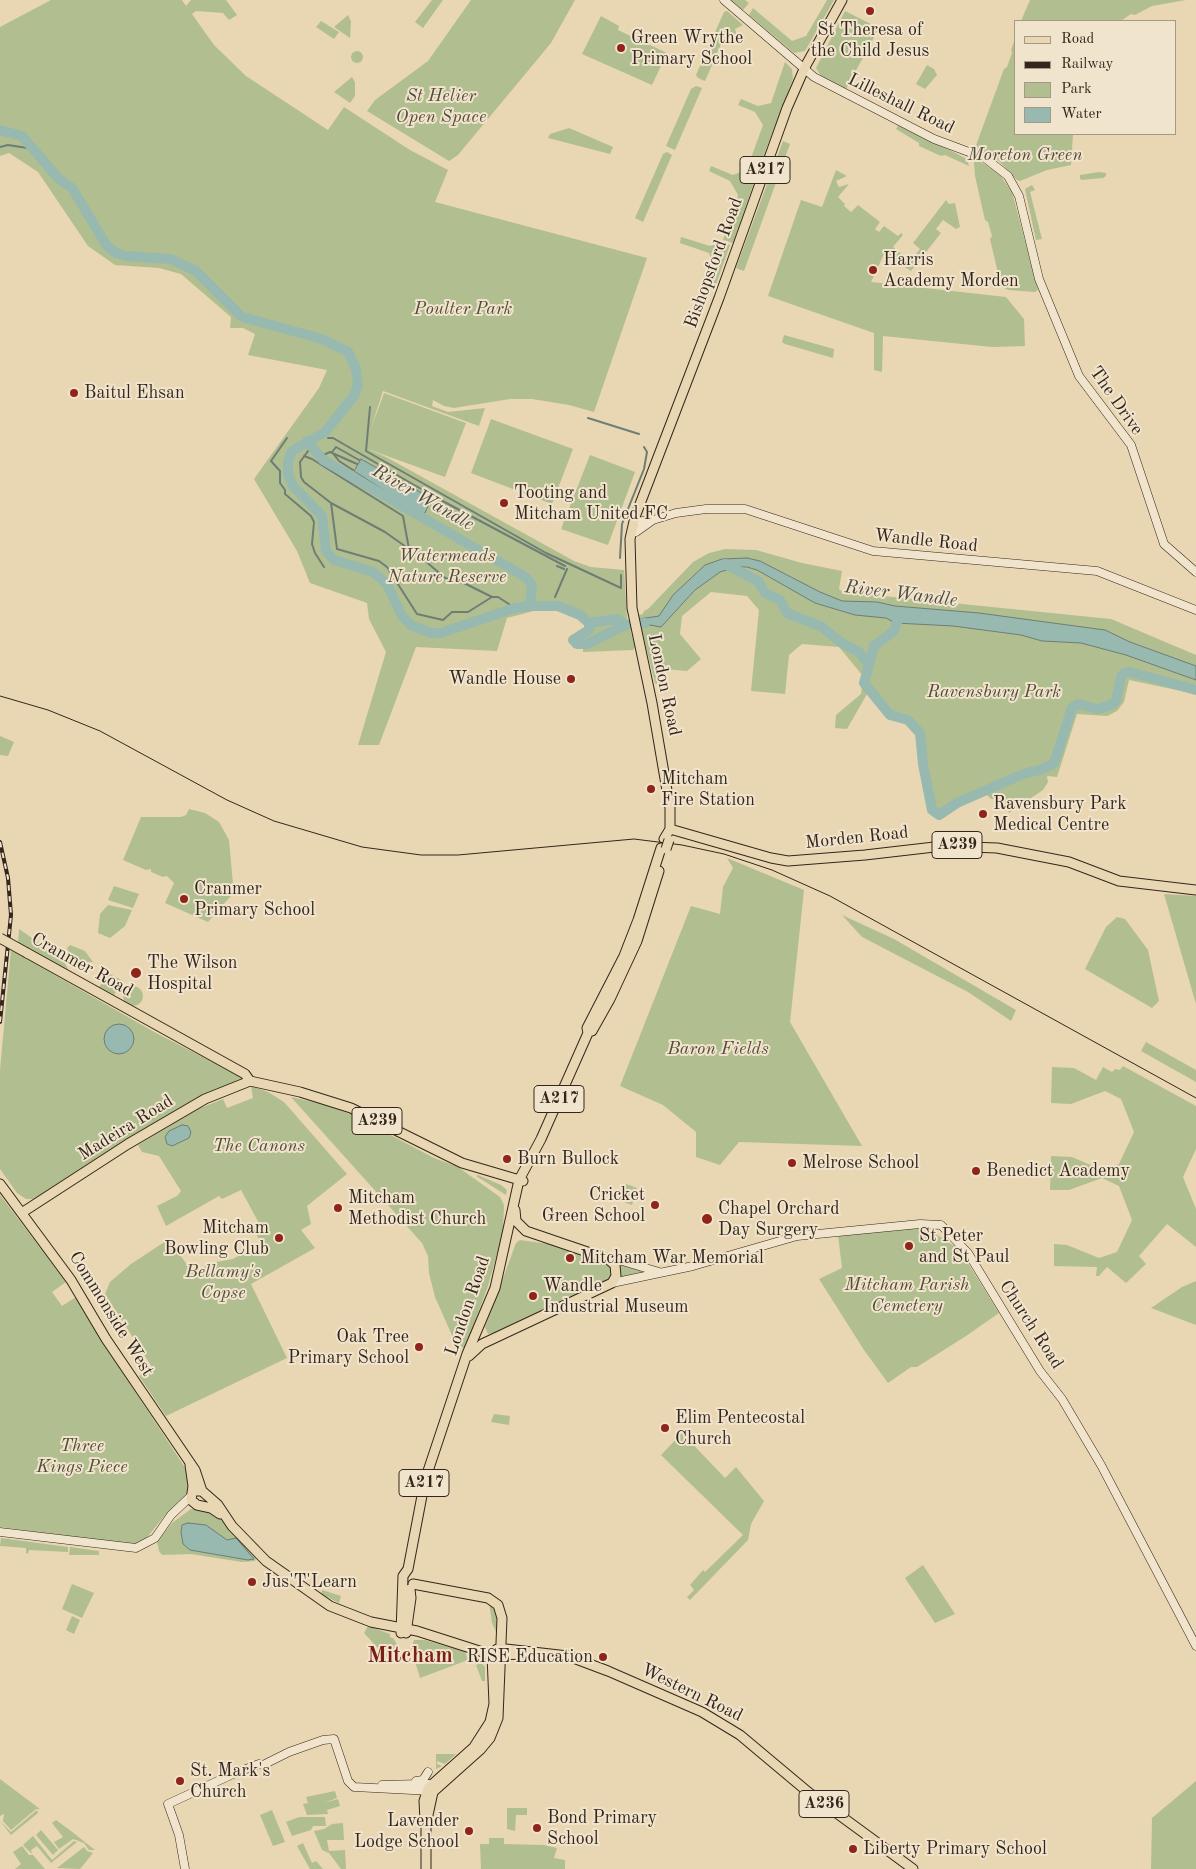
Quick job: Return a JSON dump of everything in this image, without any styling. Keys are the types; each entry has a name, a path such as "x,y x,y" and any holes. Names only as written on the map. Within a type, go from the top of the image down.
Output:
{"main road":[{"name":"Bishopsford Road","path":"636,532 637,519 778,132 805,67 842,0"},
{"name":"London Road","path":"525,1167 588,1033 592,1032 610,1000 637,941 668,835 662,758 633,614 629,567 631,544 637,519"},
{"name":"London Road","path":"631,544 636,532"},
{"name":"Morden Road","path":"668,835 788,861 865,855 935,846 997,848 1069,862 1118,881 1196,890"},
{"name":"Cranmer Road","path":"0,938 237,1070 250,1081"},
{"name":"A239","path":"250,1081 300,1092 351,1108 437,1153 520,1183"},
{"name":"Madeira Road","path":"23,1212 128,1144 205,1098 250,1081"},
{"path":"501,1175 525,1167"},
{"name":"A217","path":"525,1167 514,1217 521,1228 532,1234 608,1259"},
{"name":"London Road","path":"403,1599 411,1586 408,1569 425,1480 480,1320 495,1288 520,1183"},
{"name":"Commonside West","path":"2,1186 72,1280 106,1339 198,1475 198,1497"},
{"path":"505,1247 514,1235 532,1234"},
{"path":"468,1357 477,1347 612,1284 616,1276 616,1270 608,1259"},
{"path":"480,1320 485,1337 498,1337"},
{"name":"A236","path":"198,1497 226,1518 256,1551 278,1570 330,1606 372,1622 497,1653"},
{"name":"London Road","path":"404,1630 403,1599 401,1594 403,1576 408,1569"},
{"path":"404,1630 411,1598 411,1586 477,1595 492,1600 502,1614 497,1653 500,1710 492,1734 480,1750 430,1788 423,1816 426,1824 426,1869"},
{"name":"Western Road","path":"497,1653 535,1652 563,1655 594,1665 702,1712 725,1725 829,1809 913,1869"}],"street":[{"name":"Lilleshall Road","path":"724,0 811,74 827,84 934,138 985,158 1004,172 1018,196 1037,274 1056,322"},
{"name":"The Drive","path":"1056,322 1084,386 1131,445 1164,544 1196,572"},
{"name":"Wandle Road","path":"636,532 653,520 671,514 706,509 745,509 873,552 1097,571 1196,610"},
{"name":"Wandle Road","path":"637,519 653,520"},
{"name":"Church Road","path":"612,1284 659,1272 712,1262 797,1236 920,1224 941,1225 968,1253 1040,1371 1062,1400 1101,1465 1196,1646"},
{"name":"Church Road","path":"608,1259 659,1272"},
{"path":"2,1532 136,1548 155,1538 169,1521 198,1497"},
{"path":"185,1869 179,1835 168,1804 233,1774 259,1764 263,1765 272,1759 323,1740 334,1739 349,1784 360,1789 430,1788"},
{"path":"382,1785 420,1781 428,1772"},
{"path":"347,1776 362,1785 430,1788"}],"green space":[{"path":"51,0 182,0 186,6 191,0 226,0 237,15 229,20 223,13 196,11 192,14 214,45 246,76 328,130 344,107 410,150 448,170 435,202 647,258 594,412 569,405 532,399 510,399 454,408 444,406 433,400 432,406 448,412 485,408 479,426 383,391 370,431 384,393 466,423 445,477 365,448 386,457 574,561 591,567 624,570 627,617 635,647 633,650 583,652 583,648 573,648 572,640 587,630 587,624 560,608 545,608 507,618 497,651 416,647 379,745 358,745 386,652 369,619 367,603 310,583 297,551 254,479 319,388 327,370 248,355 255,334 243,328 230,328 231,317 181,274 159,268 115,265 88,246 38,172 9,153 0,156 0,27"},
{"path":"432,0 443,0 423,28 415,22"},
{"name":"St Helier Open Space","path":"471,0 575,0 551,43 458,155 449,161 367,111 375,100 428,61"},
{"path":"730,0 745,0 749,3 743,10"},
{"path":"827,0 834,0 805,51 794,53 749,15 753,8 792,41 806,36"},
{"path":"1030,0 1186,0 1152,6 1135,15 1131,14 1122,20 1021,20"},
{"path":"727,11 743,25 735,29 738,39 725,35 705,81 696,75 724,12"},
{"path":"845,11 879,28 846,89 821,76 816,68"},
{"path":"348,15 351,21 350,38 334,27"},
{"name":"Green Wrythe Primary School","path":"601,16 619,26 618,30 667,53 652,85 582,54"},
{"path":"321,21 339,32 334,39 316,27"},
{"name":"Moreton Green","path":"1014,42 1014,135 1073,135 1071,165 1047,170 1020,181 997,159 975,148 1004,69 1007,67 1012,53 1011,50"},
{"path":"357,51 363,57 357,63 351,57"},
{"path":"785,62 792,69 793,79 757,173 747,169 763,125 755,112 738,105 741,99 758,106 771,103"},
{"path":"927,65 934,69 937,75 925,89 916,84"},
{"path":"352,77 355,82 355,96 350,103 334,92"},
{"path":"696,86 702,88 675,150 666,146 691,89"},
{"path":"899,124 967,159 969,166 919,146 919,143 896,129"},
{"path":"569,128 613,147 610,154 548,138 550,134"},
{"path":"783,141 790,144 744,271 736,268"},
{"path":"667,152 672,155 643,222 635,218 663,154"},
{"path":"977,159 1000,175 1012,192 1038,290 1035,292 1008,290 1001,286 990,239 992,236 988,222 985,220 975,176 974,163"},
{"path":"711,166 733,175 746,170 757,174 733,243 723,240 738,195 730,181 709,171"},
{"name":"Harris Academy Morden","path":"836,170 847,176 836,181 839,187 849,184 838,197 845,204 844,206 851,212 858,205 880,222 875,229 879,232 884,226 898,236 901,233 903,235 893,247 910,261 920,249 913,243 946,200 949,204 955,203 960,227 956,229 943,220 936,229 941,233 911,271 884,254 871,282 1006,297 1024,319 1025,346 992,347 883,336 882,372 874,370 874,333 768,296 801,200 822,207"},
{"path":"1099,172 1106,173 1106,176 1103,178 1081,180 1080,178 1080,175"},
{"path":"1032,185 1035,190 1030,192 1042,239 1036,240 1025,189"},
{"path":"681,237 710,246 721,242 730,245 714,290 708,288 715,267 709,253 680,243"},
{"path":"784,335 834,349 833,358 785,344 782,342"},
{"path":"491,419 573,449 552,504 471,473"},
{"path":"590,455 635,472 608,545 561,529"},
{"name":"Ravensbury Park","path":"725,549 756,550 802,563 842,571 839,589 843,592 1111,619 1196,655 1196,694 1129,680 1124,702 1117,711 1107,716 1077,714 1057,777 1047,776 1048,782 1043,790 1009,813 1003,798 991,799 986,794 957,805 942,817 933,817 921,765 920,734 907,721 889,716 865,690 867,694 847,729 835,728 836,715 861,694 863,676 839,647 802,644 789,655 785,694 751,691 759,610 747,596 711,592 682,616 680,634 701,659 687,671 664,669 659,680 660,686 655,683 638,615 643,614 693,562 709,553"},
{"path":"0,736 14,742 8,756 0,755"},
{"path":"189,809 205,813 219,822 229,840 233,884 237,889 208,922 165,903 174,883 167,876 163,877 151,872 151,869 146,870 123,860 141,817 181,817 186,815"},
{"name":"Baron Fields","path":"727,858 804,890 790,1022 862,1146 739,1142 720,1165 696,1157 696,1132 663,1105 620,1086 691,906 720,914 723,887 733,868"},
{"path":"114,886 139,894 133,908 108,900"},
{"path":"1164,894 1196,896 1196,1004"},
{"path":"108,905 132,910 125,926 110,938 98,933 100,914"},
{"path":"842,915 894,939 1016,1010 1011,1021 968,992 862,937"},
{"path":"1117,917 1125,919 1148,950 1159,1001 1152,1008 1085,969 1106,927"},
{"path":"19,929 47,951 59,949 70,974 18,943"},
{"path":"70,945 85,951 93,962 73,963 67,948"},
{"path":"11,950 156,1033 242,1077 242,1081 39,1199 26,1199 17,1193 0,1169 0,1070"},
{"path":"110,974 123,981 114,995 99,987"},
{"path":"133,986 140,989 143,996 140,1003 133,1006 126,1003 123,996 126,989"},
{"path":"1146,1042 1196,1070 1196,1082 1141,1051"},
{"path":"1123,1066 1196,1106 1196,1149 1183,1177 1196,1209 1196,1247 1167,1224 1139,1256 1146,1264 1126,1283 1107,1267 1099,1276 1096,1276 1097,1267 1054,1266 1054,1244 1067,1245 1099,1258 1117,1252 1132,1220 1119,1186 1102,1178 1069,1190 1050,1190 1051,1156 1072,1157 1102,1170 1119,1164 1134,1132 1121,1099 1105,1091 1071,1104 1051,1103 1052,1067 1074,1068 1096,1080 1103,1067 1112,1072 1115,1069 1120,1070"},
{"path":"251,1086 268,1092 284,1102 347,1174 307,1206 311,1224 301,1230 315,1248 251,1284 287,1358 166,1416 139,1376 152,1367 105,1294 110,1282 131,1264 169,1239 192,1272 216,1262 233,1259 261,1243 255,1232 270,1222 261,1227 241,1190 222,1199 219,1196 166,1226 157,1206 177,1196 181,1191 159,1156 142,1152 138,1145 198,1109 223,1099 227,1108 253,1098"},
{"path":"291,1097 323,1104 353,1115 434,1158 458,1167 500,1197 504,1205 503,1232 488,1286 465,1349 455,1342 435,1297 429,1273 428,1256 422,1243"},
{"path":"478,1175 501,1185 507,1190 506,1195 476,1176"},
{"path":"626,1184 637,1188 632,1205 621,1201"},
{"name":"Three Kings Piece","path":"0,1195 66,1282 52,1292 62,1306 76,1297 107,1349 186,1469 189,1480 186,1495 169,1514 166,1514 144,1541 132,1545 0,1527"},
{"name":"Mitcham Parish Cemetery","path":"914,1228 931,1231 959,1249 999,1313 917,1367 911,1367 888,1383 864,1350 819,1279 842,1268 838,1235"},
{"path":"520,1240 556,1245 648,1272 618,1281 604,1282 501,1332 488,1334 485,1327 516,1243"},
{"path":"1196,1281 1196,1325 1151,1308 1182,1287"},
{"path":"494,1414 510,1416 509,1425 491,1422"},
{"path":"682,1433 725,1478 736,1467 764,1501 751,1524 748,1540 690,1600 687,1597 694,1590 690,1585 703,1570 705,1572 743,1535 661,1455"},
{"path":"191,1509 205,1510 219,1517 256,1558 255,1561 242,1562 191,1554 162,1555 157,1542 172,1523"},
{"path":"1,1538 68,1547 68,1552 29,1550 28,1554 26,1553 26,1548 0,1546"},
{"path":"70,1547 99,1551 99,1555 69,1555"},
{"path":"923,1565 955,1614 935,1623 905,1578"},
{"path":"72,1584 94,1593 82,1618 62,1609"},
{"path":"322,1590 341,1596 339,1603 321,1594"},
{"path":"489,1602 494,1608 498,1619 497,1634 492,1623"},
{"path":"72,1616 80,1620 74,1634 66,1630"},
{"path":"368,1626 390,1634 390,1637 394,1639 400,1651 386,1657 364,1633"},
{"path":"414,1640 425,1640 465,1652 468,1660 420,1678 411,1648"},
{"path":"481,1663 485,1667 485,1681 482,1681 476,1665"},
{"path":"436,1754 456,1754 445,1764 437,1761 437,1764 442,1766 436,1769"},
{"path":"0,1779 40,1809 36,1809 11,1830 3,1821 4,1814 0,1816"},
{"path":"1196,1781 1196,1869 1151,1869 1152,1818"},
{"path":"335,1791 337,1798 324,1803 338,1799 340,1806 327,1810 328,1814 307,1815 303,1804 308,1803 306,1797"},
{"path":"507,1808 527,1808 527,1815 516,1815 515,1831 507,1829"},
{"path":"37,1810 38,1813 11,1835 0,1821 11,1832"},
{"path":"272,1810 285,1842 273,1846 260,1815"},
{"path":"299,1817 325,1817 326,1826 313,1826 311,1830 292,1836 286,1822"},
{"path":"56,1820 95,1850 89,1850 84,1843 73,1839 59,1849 54,1842 63,1837 52,1823"},
{"path":"343,1823 344,1840 327,1840 329,1851 345,1850 346,1869 341,1869 329,1853 322,1850 314,1831 324,1829 332,1824"},
{"path":"41,1830 58,1850 53,1855 36,1835"},
{"path":"33,1836 52,1860 74,1841 77,1842 51,1863 37,1846 31,1850 32,1854 23,1845"},
{"path":"489,1838 504,1838 504,1844 544,1845 557,1848 554,1858 565,1860 565,1869 481,1869 480,1844 489,1844"},
{"path":"303,1843 312,1863 316,1861 323,1869 310,1869 297,1846"},
{"path":"22,1846 45,1869 15,1869 21,1864 13,1852"},
{"path":"84,1847 87,1851 93,1853 80,1869 57,1868"}],"water":[{"path":"361,459 429,497 431,499 425,513 421,514 354,471"},
{"path":"747,558 760,561 820,592 842,601 877,602 895,606 979,613 1105,630 1130,642 1196,666 1196,680 1126,655 1081,643 1042,641 1021,635 953,626 895,623 886,618 855,615 815,603 757,570 747,567 736,567 720,572 695,590 661,627 650,625 640,628 639,619 659,616 673,595 705,565 722,559"},
{"path":"119,1024 130,1028 134,1039 130,1050 119,1054 108,1050 104,1039 108,1028"},
{"path":"182,1125 188,1126 191,1132 189,1138 172,1146 167,1144 165,1137 169,1131"},
{"path":"188,1523 206,1525 227,1540 236,1538 254,1559 248,1560 190,1550 183,1544 181,1532 182,1525"}],"waterway":[{"name":"River Wandle","path":"0,130 22,136 59,179 72,188 107,246 116,253 126,256 171,259 196,271 242,317 322,339 348,352 356,369 358,385 354,396 325,432 292,451 288,462 288,474 293,486 322,516 326,551 334,560 373,572 387,584 402,616 411,625 431,633 441,633 515,608 530,606"},
{"path":"0,147 8,145 34,149"},
{"path":"370,407 366,451 546,553 621,588 621,575"},
{"path":"588,418 639,434"},
{"path":"287,438 271,461 280,471 280,483 285,490 285,494 311,516 314,522 312,544 315,553 324,567"},
{"path":"328,438 333,438 435,497 565,566"},
{"name":"River Wandle","path":"307,441 323,460 527,578 532,586 530,606 558,606 580,615 589,623 617,619 625,625 645,623"},
{"path":"311,447 300,462 301,477 304,482 331,503 385,532 423,559 445,578 464,583 492,597 498,597 515,608"},
{"path":"353,470 339,461 332,452 336,447 359,460"},
{"path":"620,558 622,524 644,469 647,452 644,447"},
{"path":"319,457 330,452 357,464"},
{"path":"304,456 312,459 403,516 409,549"},
{"path":"331,503 337,549 379,561 387,567 417,614 443,620 452,612 468,612 492,597"},
{"path":"725,564 758,581 765,593 780,600 787,613 822,627 840,642 859,652 869,665"},
{"path":"557,566 564,569"},
{"path":"555,597 567,569"},
{"path":"899,616 894,631 874,646 864,683 890,715 908,720 920,733 923,764 932,810 939,815 957,803 1023,774 1043,769 1054,763 1072,708 1078,704 1098,709 1111,705 1116,701 1121,677 1124,673 1130,672 1196,690"},
{"name":"River Wandle","path":"589,623 589,630 573,640 577,644 587,644 625,625"}],"tram line":[{"path":"0,696 48,710 100,731 227,800 274,821 362,847 421,855 458,855 634,839 682,845 724,854 772,870 830,896 1196,1098"}],"railway":[{"path":"0,842 8,878 11,915 0,1022"}],"place":[{"name":"St Theresa of the Child Jesus","path":"870,11"},
{"name":"Green Wrythe Primary School","path":"621,48"},
{"name":"Harris Academy Morden","path":"873,270"},
{"name":"Baitul Ehsan","path":"74,393"},
{"name":"Tooting and Mitcham United FC","path":"504,503"},
{"name":"Wandle House","path":"571,679"},
{"name":"Mitcham Fire Station","path":"651,789"},
{"name":"Ravensbury Park Medical Centre","path":"983,814"},
{"name":"Cranmer Primary School","path":"184,899"},
{"name":"The Wilson Hospital","path":"136,973"},
{"name":"Burn Bullock","path":"507,1159"},
{"name":"Melrose School","path":"792,1163"},
{"name":"Benedict Academy","path":"976,1171"},
{"name":"Cricket Green School","path":"655,1205"},
{"name":"Mitcham Methodist Church","path":"338,1208"},
{"name":"Chapel Orchard Day Surgery","path":"707,1219"},
{"name":"Mitcham Bowling Club","path":"279,1238"},
{"name":"St Peter and St Paul","path":"909,1246"},
{"name":"Mitcham War Memorial","path":"570,1258"},
{"name":"Wandle Industrial Museum","path":"533,1296"},
{"name":"Oak Tree Primary School","path":"419,1347"},
{"name":"Elim Pentecostal Church","path":"665,1428"},
{"name":"Jus'T'Learn","path":"252,1582"},
{"name":"RISE Education","path":"603,1657"},
{"name":"St. Mark's Church","path":"180,1781"},
{"name":"Bond Primary School","path":"537,1828"},
{"name":"Lavender Lodge School","path":"469,1831"},
{"name":"Liberty Primary School","path":"853,1849"}],"district":[{"name":"Mitcham","path":"410,1656"}],"park label":[{"name":"Poulter Park","path":"463,309"},
{"name":"Watermeads Nature Reserve","path":"447,566"},
{"name":"The Canons","path":"259,1146"},
{"name":"Bellamy's Copse","path":"223,1282"}]}
